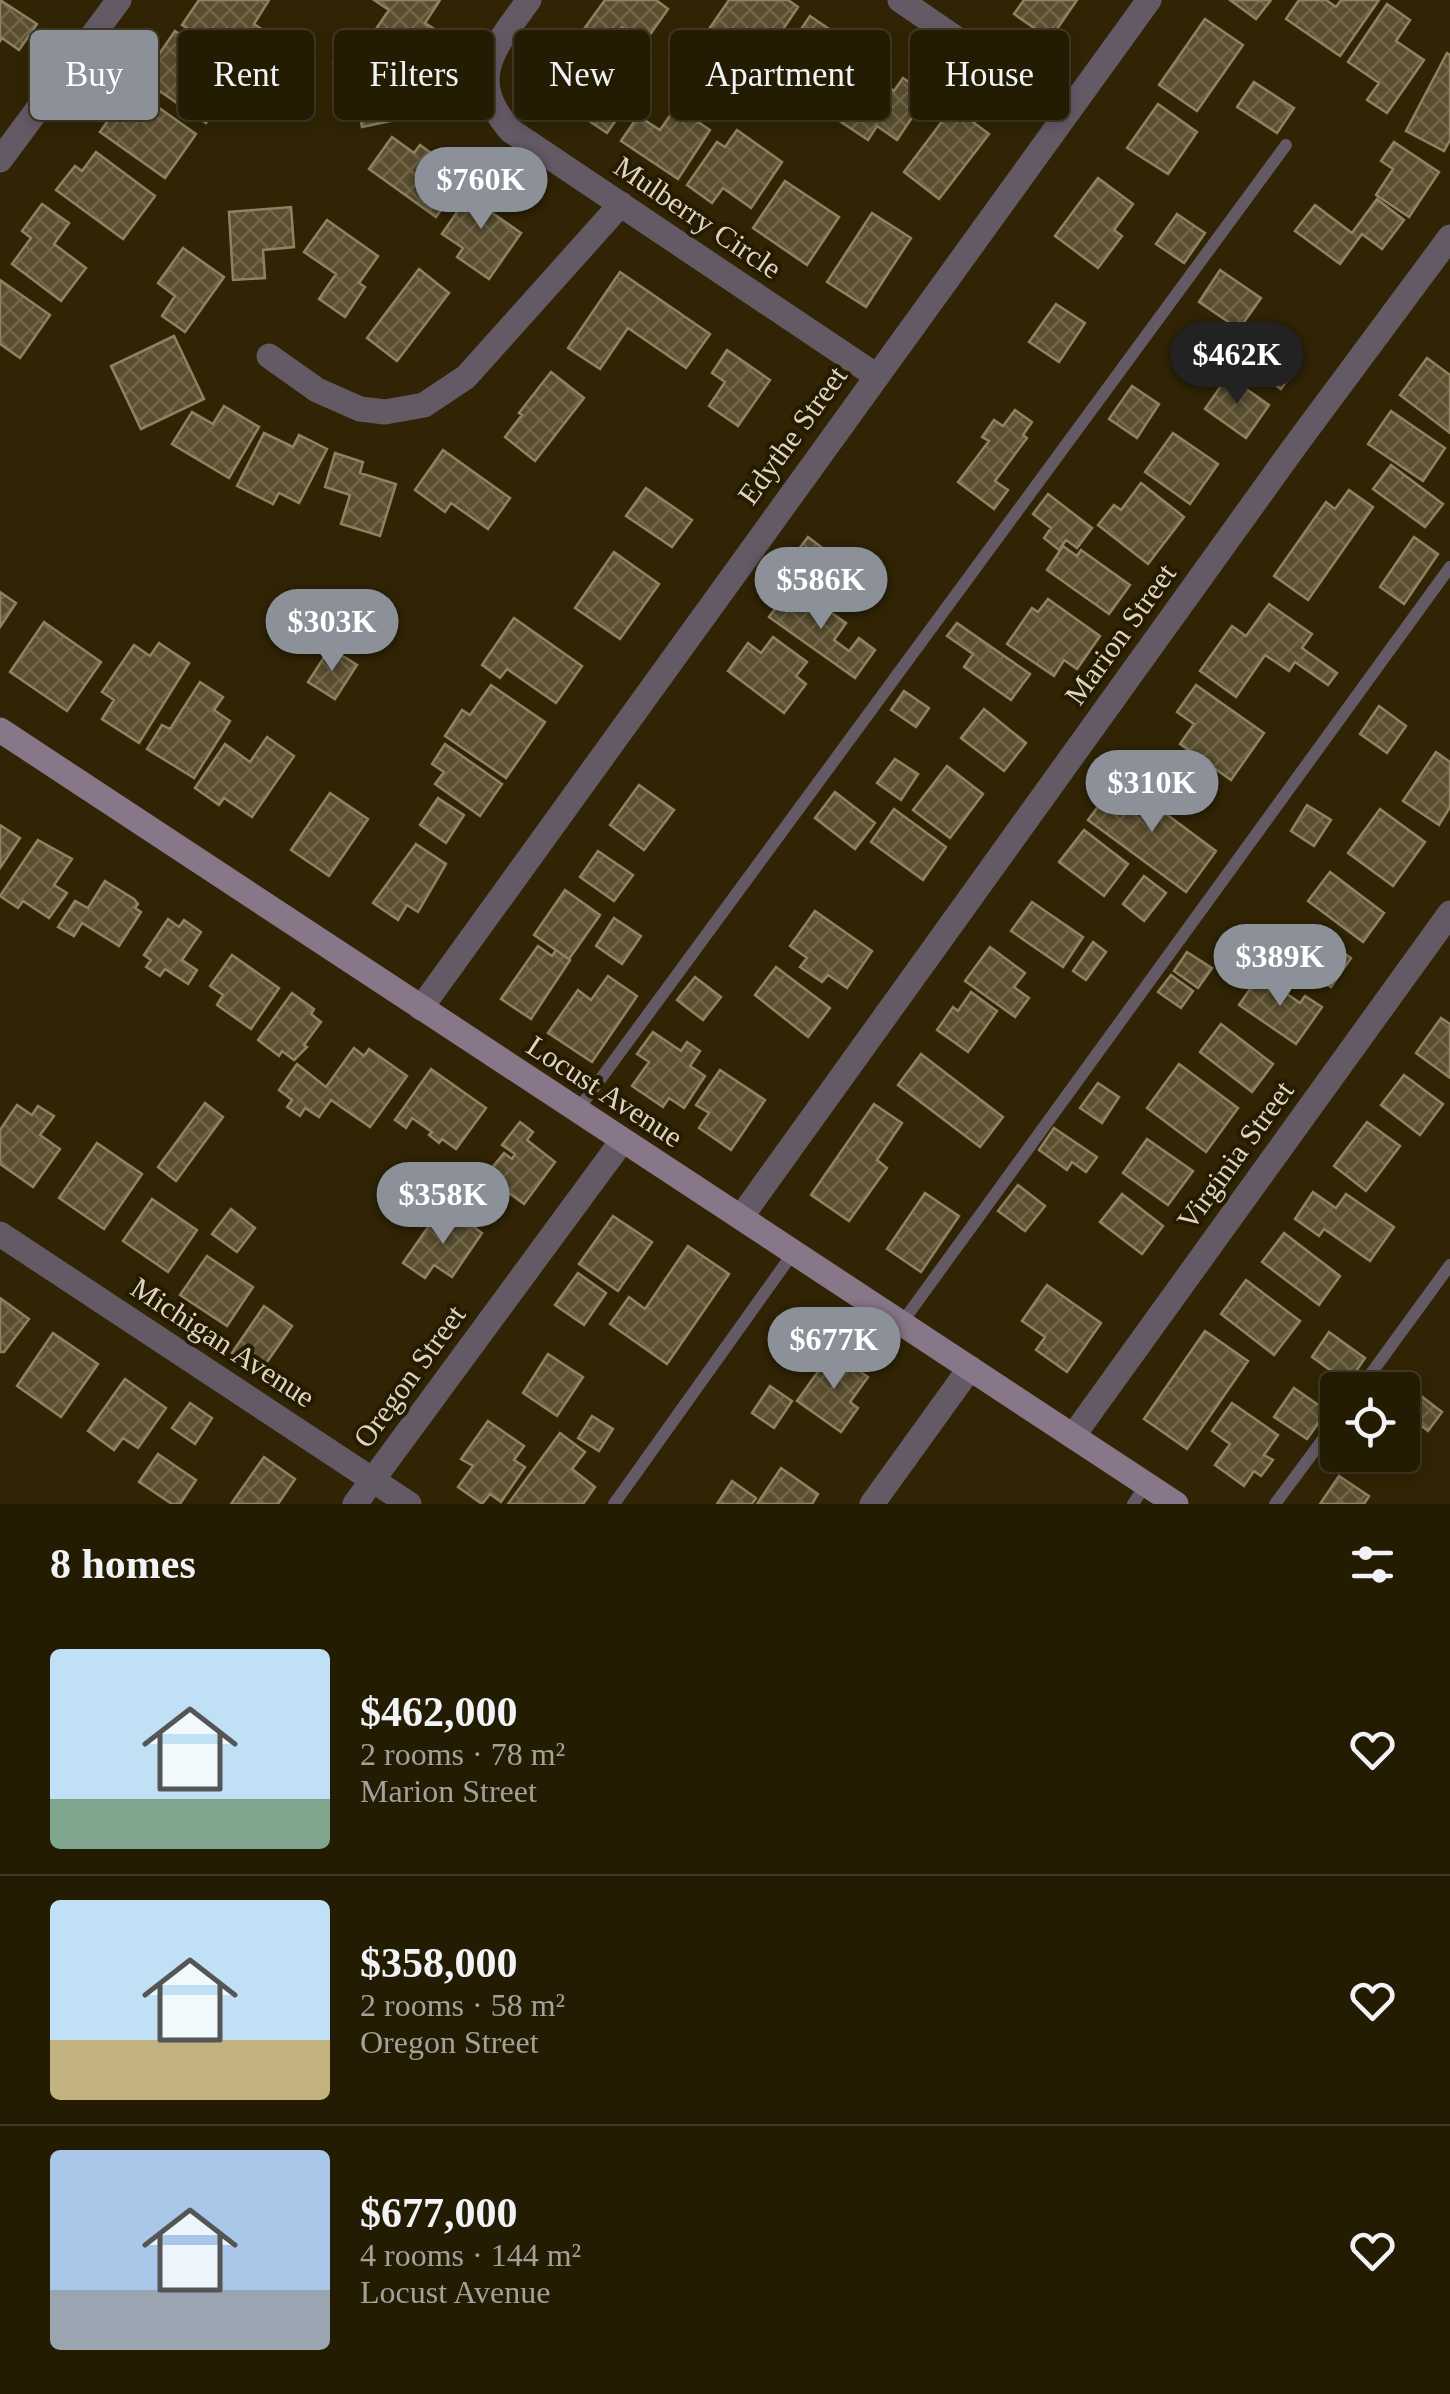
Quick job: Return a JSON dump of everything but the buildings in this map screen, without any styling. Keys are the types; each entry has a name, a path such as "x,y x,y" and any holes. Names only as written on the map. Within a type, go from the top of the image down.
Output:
{"street":[{"path":"0,160 119,0"},
{"name":"Mulberry Circle","path":"529,0 490,60 485,77 494,113 510,131 875,375"},
{"path":"900,0 944,30"},
{"name":"Edythe Street","path":"1069,110 1149,0"},
{"name":"Edythe Street","path":"421,1008 1062,120"},
{"path":"270,356 317,390 360,410 385,412 424,405 466,377 621,204"},
{"name":"Marion Street","path":"741,1217 1450,237"},
{"name":"Locust Avenue","path":"0,730 1073,1436 1140,1494 1176,1504"},
{"name":"Virginia Street","path":"1073,1436 1450,913"},
{"name":"Oregon Street","path":"355,1504 622,1142"},
{"name":"Michigan Avenue","path":"0,1234 410,1504"},
{"path":"872,1504 970,1368"}],"lane":[{"path":"577,1111 1286,145"},
{"path":"901,1324 1450,567"},
{"path":"614,1504 793,1253"},
{"path":"1372,1372 1450,1266"},
{"path":"1275,1504 1320,1443"}]}
